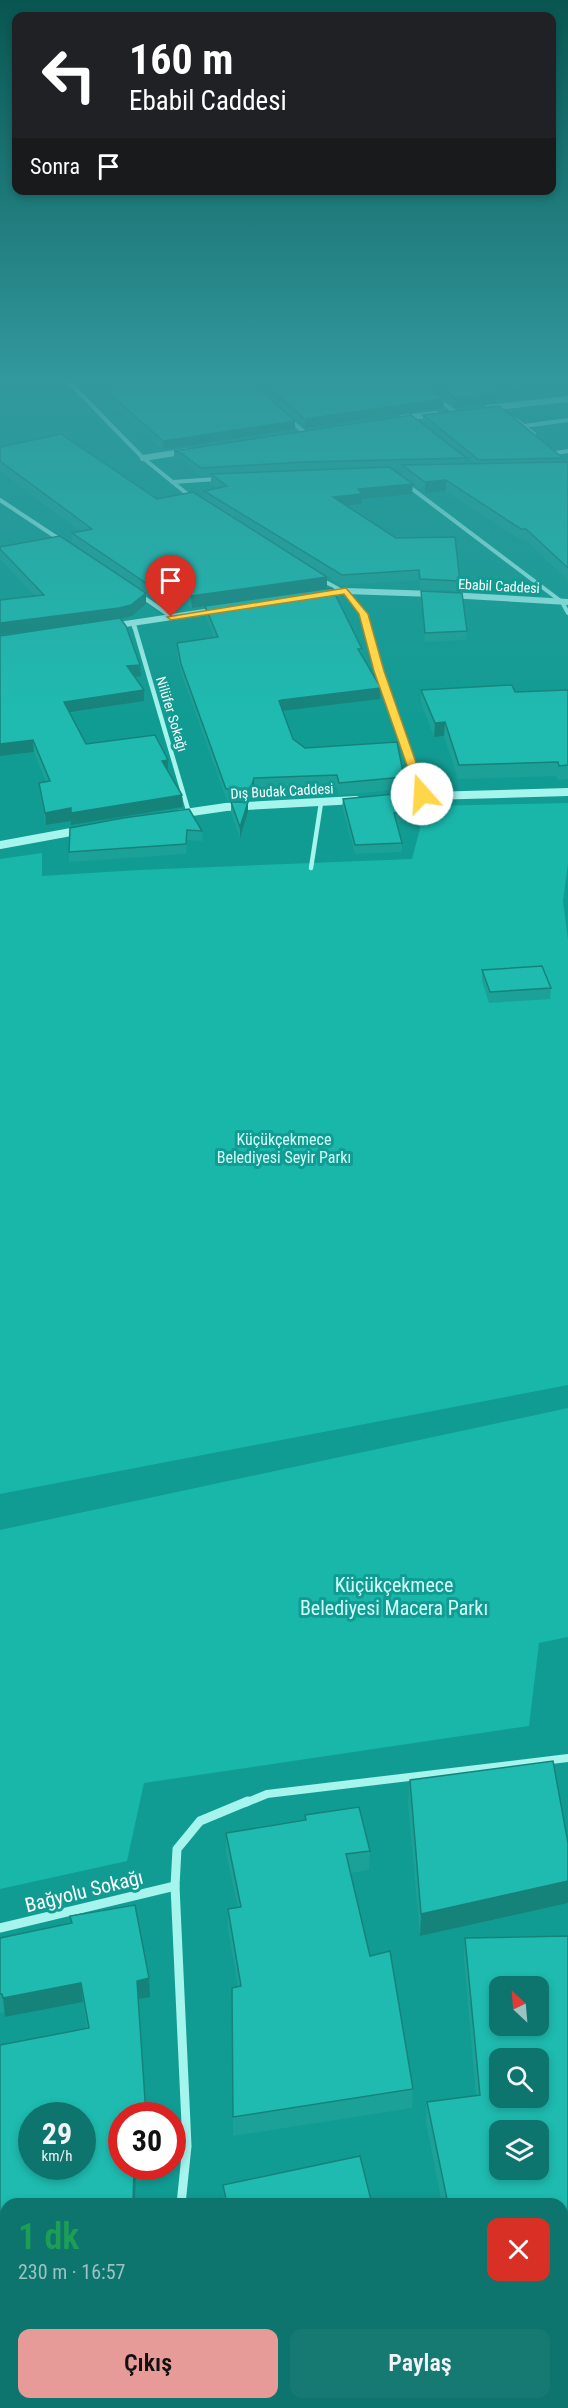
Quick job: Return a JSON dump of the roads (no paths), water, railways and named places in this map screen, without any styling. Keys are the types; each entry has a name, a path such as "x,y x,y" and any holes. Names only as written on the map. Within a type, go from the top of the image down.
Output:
{"street":[{"path":"186,492 195,500"},
{"path":"417,492 565,602 568,613"},
{"path":"0,500 69,546"},
{"path":"316,576 346,591 363,614 379,671 422,794"},
{"path":"134,591 171,617"},
{"name":"Ebabil Caddesi","path":"312,596 346,591 565,602"},
{"path":"104,627 224,609"},
{"name":"Nilüfer Sokağı","path":"133,623 189,813"},
{"path":"388,797 422,794 511,795 568,792"},
{"name":"Dış Budak Caddesi","path":"167,816 226,807 366,799"},
{"path":"311,868 321,803"},
{"path":"0,845 89,829"},
{"path":"183,2198 187,2146 176,1886 177,1849 200,1821 267,1794 568,1758"},
{"name":"Bağyolu Sokağı","path":"0,1928 176,1886"}],"park label":[{"name":"Küçükçekmece Belediyesi Seyir Parkı","path":"284,1148"},
{"name":"Küçükçekmece Belediyesi Macera Parkı","path":"394,1596"}]}
